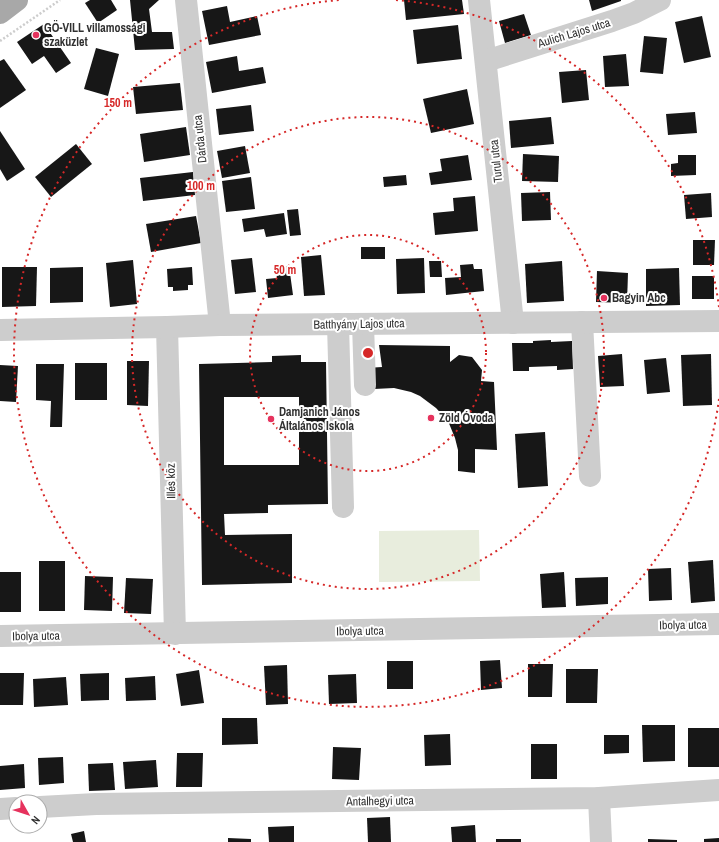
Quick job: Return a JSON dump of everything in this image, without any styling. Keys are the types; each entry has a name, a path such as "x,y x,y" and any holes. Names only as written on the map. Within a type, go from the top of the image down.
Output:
{"main road":[{"path":"0,13 18,0"}],"street":[{"name":"Dárda utca","path":"186,0 220,325"},
{"name":"Turul utca","path":"479,0 513,322"},
{"name":"Aulich Lajos utca","path":"486,61 612,21 634,13 660,0"},
{"name":"Batthyány Lajos utca","path":"0,330 220,325 719,321"},
{"path":"582,322 590,476"},
{"path":"338,324 343,507"},
{"path":"363,324 365,385"},
{"name":"Illés köz","path":"167,327 175,634"},
{"name":"Ibolya utca","path":"0,636 719,624"},
{"name":"Antalhegyi utca","path":"48,807 96,804 599,798 719,790"},
{"path":"599,798 601,842"}],"path":[{"path":"0,41 60,0"}],"green space":[{"path":"479,530 480,581 379,582 379,531"}],"building":[{"path":"90,0 111,0 117,10 98,23 85,3"},
{"path":"130,0 159,0 149,9 152,32 172,32 174,49 135,50"},
{"path":"404,0 462,0 464,14 406,20"},
{"path":"589,0 621,0 621,1 592,11"},
{"path":"227,6 230,22 257,16 261,35 209,45 202,11"},
{"path":"524,14 531,35 505,43 499,21"},
{"path":"702,16 711,57 684,63 675,22"},
{"path":"44,24 71,63 56,73 44,56 32,64 17,42"},
{"path":"458,25 462,59 417,64 413,30"},
{"path":"644,36 667,38 663,74 640,72"},
{"path":"96,48 119,54 108,96 84,89"},
{"path":"626,54 629,86 605,87 603,56"},
{"path":"237,56 239,71 263,67 266,83 212,93 206,62"},
{"path":"4,59 26,90 0,108 0,61"},
{"path":"586,70 589,100 562,103 559,72"},
{"path":"180,83 183,110 136,114 133,87"},
{"path":"467,89 474,124 431,133 423,99"},
{"path":"251,105 254,131 219,135 216,109"},
{"path":"695,112 697,133 668,135 666,114"},
{"path":"551,117 554,144 511,148 509,121"},
{"path":"186,127 190,155 144,162 140,134"},
{"path":"0,131 25,169 7,181 0,169"},
{"path":"76,144 92,164 51,197 35,177"},
{"path":"245,146 250,173 222,178 217,151"},
{"path":"523,154 559,156 558,182 522,181"},
{"path":"468,155 472,180 431,185 429,173 442,171 440,159"},
{"path":"678,155 696,155 696,175 671,176 671,164 678,163"},
{"path":"193,172 195,195 143,201 140,178"},
{"path":"406,175 407,185 384,187 383,177"},
{"path":"251,177 255,209 226,212 222,181"},
{"path":"550,192 551,220 522,221 521,193"},
{"path":"711,193 712,217 686,219 684,195"},
{"path":"475,196 478,231 435,235 433,213 454,211 453,198"},
{"path":"298,209 301,235 290,236 287,210"},
{"path":"284,213 287,234 266,237 264,229 244,232 242,219"},
{"path":"196,216 201,243 151,252 146,224"},
{"path":"693,240 715,240 714,265 693,265"},
{"path":"361,247 385,247 385,259 361,259"},
{"path":"321,255 325,295 304,296 301,257"},
{"path":"252,258 256,292 235,294 231,260"},
{"path":"424,258 425,293 397,294 396,259"},
{"path":"133,260 137,304 110,307 106,263"},
{"path":"429,261 441,261 442,277 430,277"},
{"path":"562,261 564,301 527,303 525,264"},
{"path":"473,264 474,269 482,269 484,291 446,295 445,278 461,277 460,265"},
{"path":"289,266 293,295 268,298 266,279 277,278 275,268"},
{"path":"2,267 37,267 36,306 2,307"},
{"path":"83,267 83,302 50,303 50,268"},
{"path":"192,267 193,285 188,285 188,290 173,291 173,287 168,287 167,269"},
{"path":"679,268 680,305 646,306 646,269"},
{"path":"597,271 628,273 627,303 596,302"},
{"path":"692,276 714,276 714,299 692,299"},
{"path":"551,340 551,342 572,341 573,369 557,370 557,366 529,367 529,371 513,371 512,343 533,343 533,341"},
{"path":"379,345 450,346 450,362 459,355 472,357 482,370 481,381 494,382 497,450 475,449 475,473 458,471 458,450 455,438 448,421 436,408 420,396 411,392 394,388 374,389 366,368 382,367"},
{"path":"622,354 624,386 600,387 598,356"},
{"path":"711,354 712,405 683,406 681,355"},
{"path":"301,355 301,362 326,362 328,504 268,505 268,513 224,514 225,535 292,534 292,583 202,585 199,364 272,362 272,356","holes":["224,397 299,397 299,465 224,465"]},
{"path":"666,358 670,392 647,394 644,360"},
{"path":"127,361 149,361 148,406 127,405"},
{"path":"75,363 107,363 107,400 75,400"},
{"path":"36,364 64,364 62,427 50,427 51,401 36,400"},
{"path":"0,365 18,366 16,402 0,401"},
{"path":"545,432 548,486 518,488 515,434"},
{"path":"713,560 715,601 691,603 688,562"},
{"path":"39,561 65,561 65,611 39,611"},
{"path":"671,568 672,600 649,601 648,569"},
{"path":"0,572 21,572 21,612 0,612"},
{"path":"564,572 566,607 542,608 540,574"},
{"path":"85,576 113,577 112,611 84,610"},
{"path":"608,577 608,604 576,606 575,578"},
{"path":"126,578 153,579 151,614 124,613"},
{"path":"500,660 502,688 481,690 480,661"},
{"path":"387,661 413,661 413,689 387,689"},
{"path":"528,664 553,664 552,697 528,697"},
{"path":"287,665 288,704 266,705 264,666"},
{"path":"566,669 598,669 597,703 566,703"},
{"path":"199,670 204,703 181,706 176,674"},
{"path":"0,673 24,673 23,705 0,705"},
{"path":"109,673 109,700 81,701 80,674"},
{"path":"356,674 357,703 329,704 328,675"},
{"path":"155,676 156,700 126,701 125,678"},
{"path":"66,677 68,705 34,707 33,679"},
{"path":"222,718 257,718 258,744 222,745"},
{"path":"642,725 675,725 675,761 643,762"},
{"path":"688,728 719,728 719,767 688,767"},
{"path":"450,734 451,765 425,766 424,735"},
{"path":"604,735 629,735 629,753 604,754"},
{"path":"531,744 557,744 557,779 531,779"},
{"path":"333,747 361,748 359,780 332,779"},
{"path":"177,753 203,753 202,787 176,787"},
{"path":"63,757 64,783 39,785 38,758"},
{"path":"156,760 158,787 125,789 123,762"},
{"path":"113,763 115,790 89,791 88,764"},
{"path":"24,764 25,788 0,790 0,766"},
{"path":"390,817 391,842 368,842 367,818"},
{"path":"475,825 476,842 452,842 451,827"},
{"path":"294,826 294,842 269,842 268,827"},
{"path":"84,831 86,842 73,842 71,834"},
{"path":"228,838 251,839 251,842 228,842"},
{"path":"719,838 719,842 704,842 704,839"},
{"path":"496,839 521,839 521,842 496,842"},
{"path":"648,839 677,840 677,842 648,842"}],"place":[{"name":"GÖ-VILL villamossági szaküzlet","path":"36,35"},
{"name":"Bagyin Abc","path":"604,298"},
{"name":"Zöld Óvoda","path":"431,418"},
{"name":"Damjanich János Általános Iskola","path":"271,419"}]}
